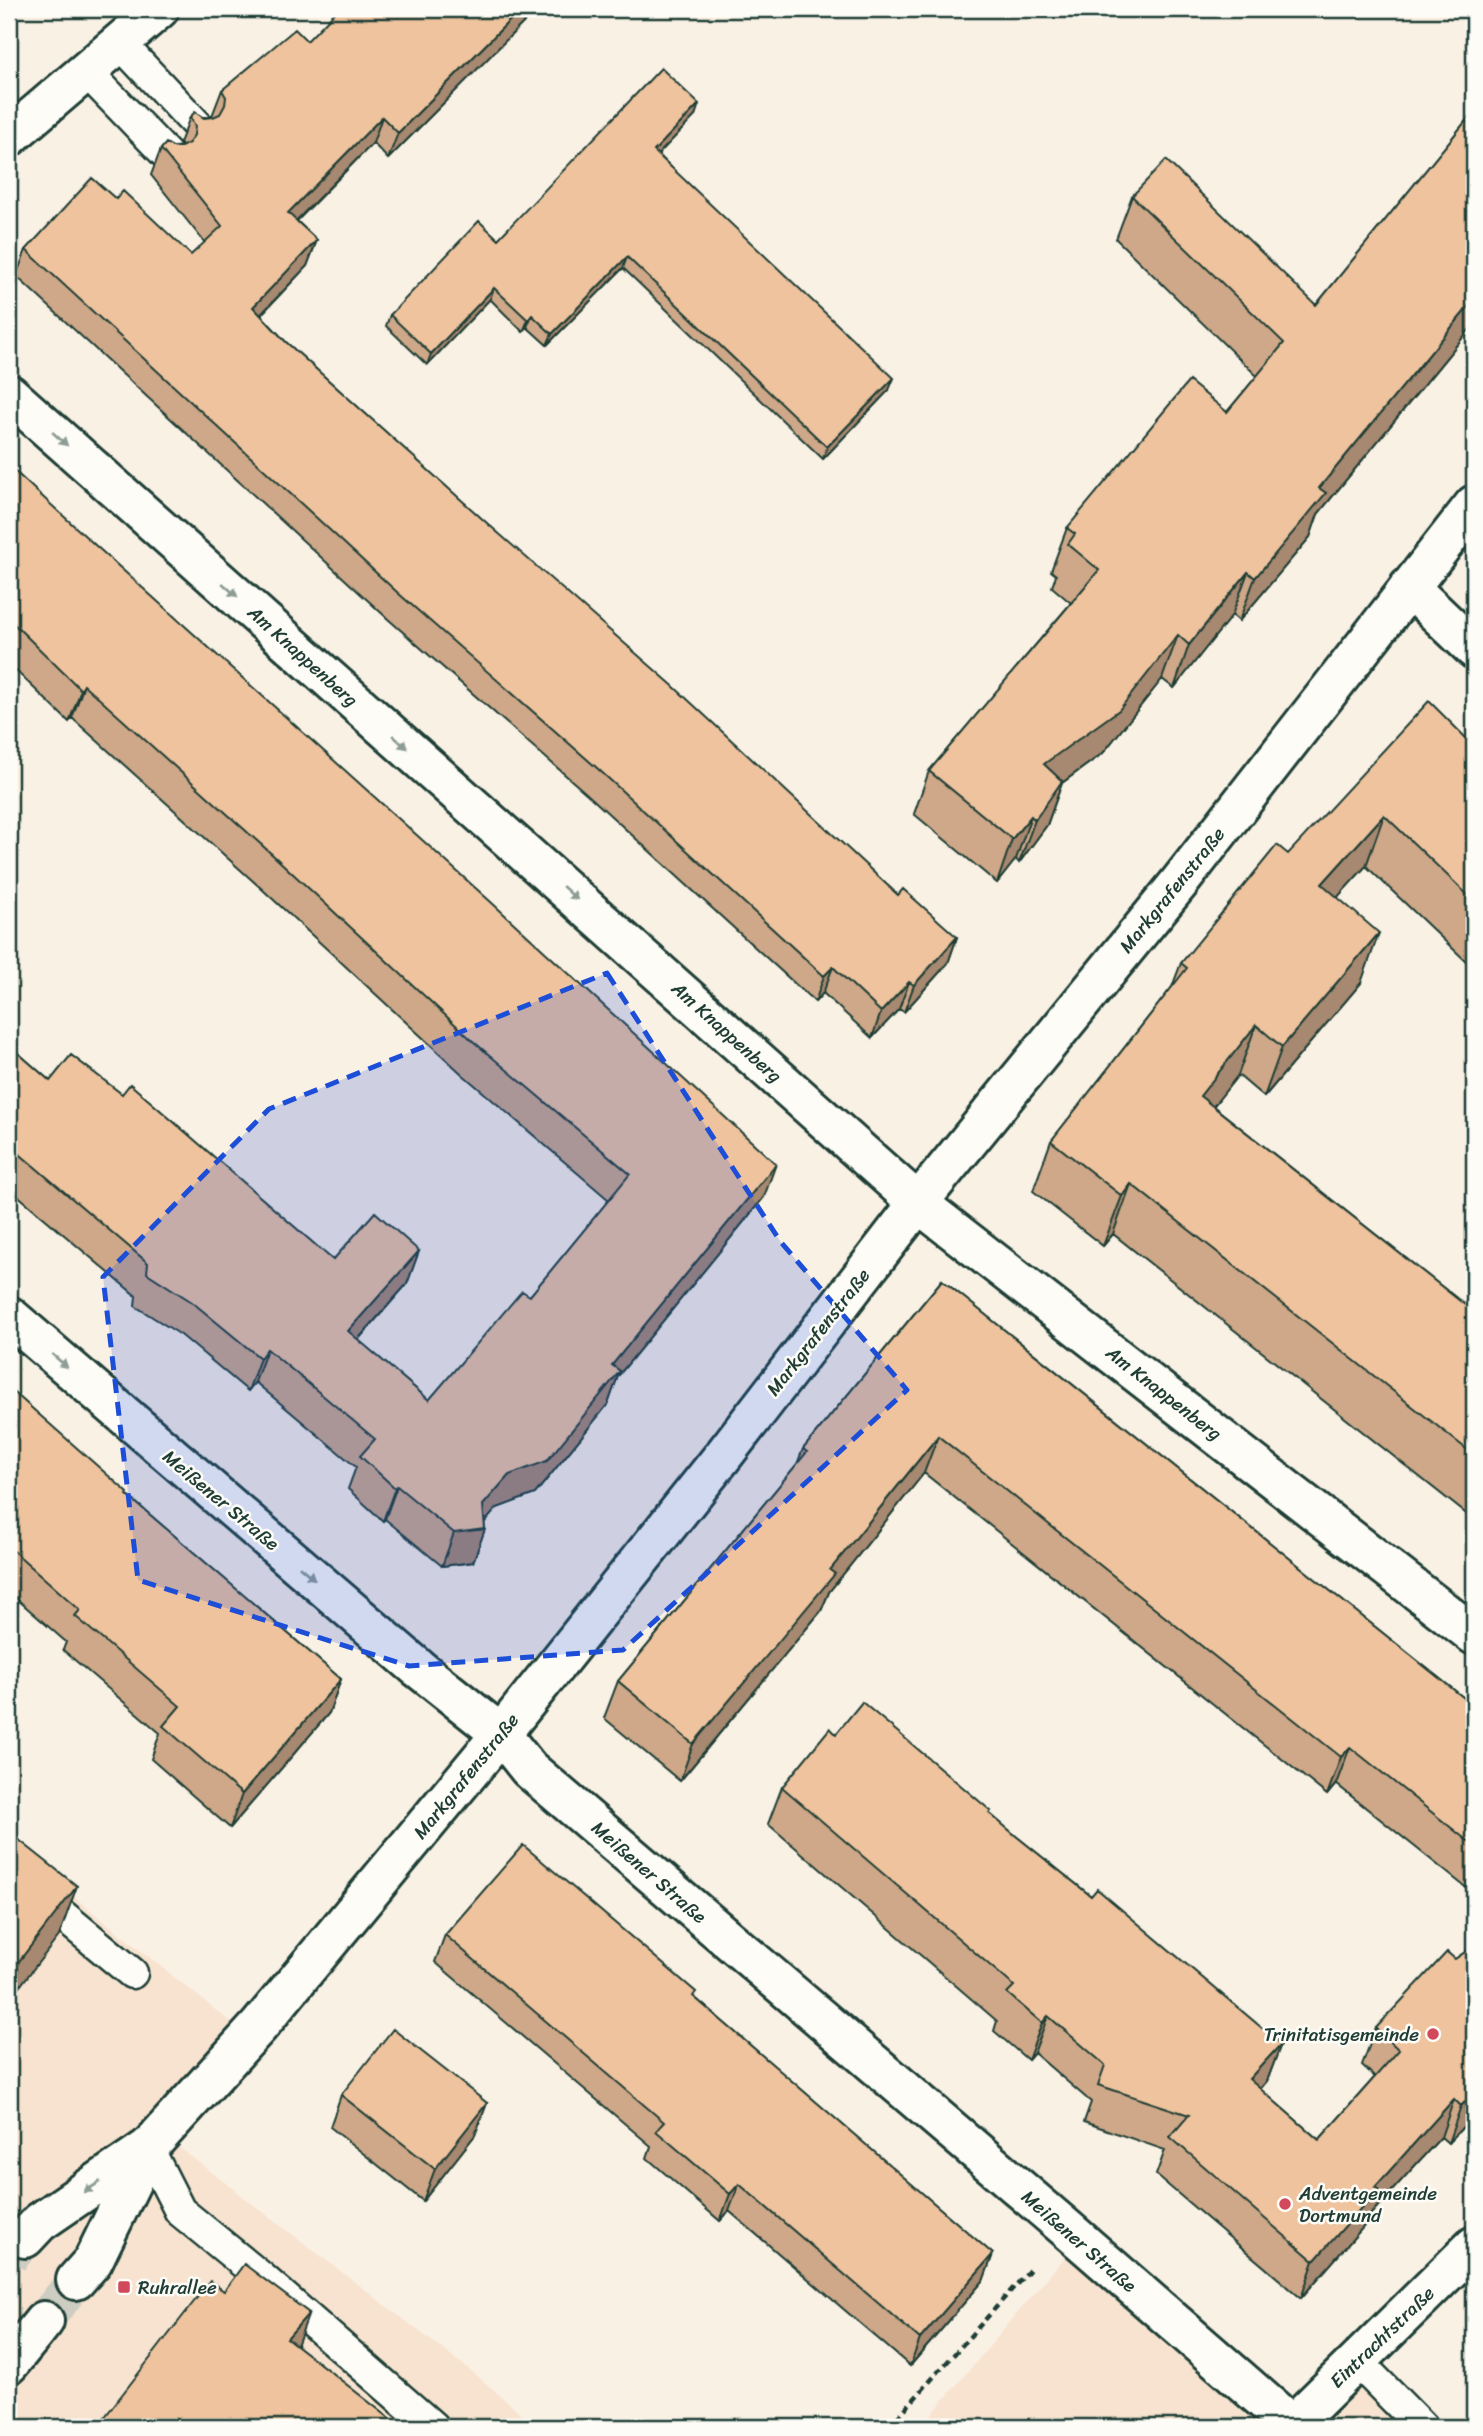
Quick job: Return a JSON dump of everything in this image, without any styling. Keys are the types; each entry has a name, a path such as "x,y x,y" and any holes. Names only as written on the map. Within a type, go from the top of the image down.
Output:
{"street":[{"path":"9,137 159,9"},
{"name":"Am Knappenberg","path":"9,394 918,1203 1474,1635"},
{"name":"Markgrafenstraße","path":"25,2238 40,2222 148,2148 259,2026 501,1734 723,1456 918,1203 1179,883 1474,505"},
{"path":"1409,587 1474,649"},
{"name":"Meißener Straße","path":"9,1316 408,1660 501,1734 529,1769 1066,2228 1291,2426"},
{"name":"Markgrafenstraße","path":"76,2280 93,2261 148,2148"},
{"name":"Eintrachtstraße","path":"1291,2426 1474,2246"},
{"path":"9,2364 44,2321"}],"lane":[{"path":"119,42 199,127"},
{"path":"86,71 168,156"},
{"path":"9,1871 132,1973"},
{"path":"148,2148 180,2211 261,2277 433,2427"},
{"path":"1357,2361 1422,2427"}],"path":[{"path":"889,2427 1066,2228"}],"highlighted area":[{"path":"607,973 780,1241 907,1390 623,1650 409,1666 138,1580 103,1277 269,1109"}],"shaded area":[{"path":"9,1845 258,2044 172,2142 475,2374 537,2427 9,2427"},
{"path":"1076,2244 1301,2427 921,2427"},
{"path":"1361,2376 1411,2427 1312,2427"}],"building":[{"path":"338,9 521,9 398,133 382,117 288,213 317,240 253,307 286,342 671,684 898,895 903,889 957,937 914,985 909,982 881,1012 833,967 824,976 597,768 398,593 26,250 92,178 116,199 123,191 191,255 222,226 161,149 166,143 181,147 189,143 195,126 190,117 195,112 204,118 220,114 226,97 222,90 295,29 307,41"},
{"path":"661,68 699,104 654,151 894,378 827,447 627,257 552,334 532,315 528,320 494,288 431,354 390,315 479,221 498,239"},
{"path":"1474,111 1474,300 1319,488 1326,493 1255,578 1248,572 1189,645 1178,635 1119,710 1044,764 1062,781 1035,820 1031,816 1012,839 929,771 1099,570 1068,544 1075,534 1067,528 1189,381 1227,412 1284,343 1132,196 1166,160 1316,305"},
{"path":"9,466 776,1164 612,1365 620,1371 547,1461 509,1475 483,1505 485,1529 454,1533 397,1486 395,1488 360,1456 375,1439 267,1349 260,1358 192,1302 147,1273 148,1263 9,1145 9,1045 50,1081 71,1055 122,1094 130,1084 333,1260 375,1212 419,1251 348,1331 429,1400 522,1291 530,1296 630,1174 474,1042 84,685 81,690 9,619"},
{"path":"1429,701 1474,746 1474,901 1384,815 1322,884 1379,933 1282,1047 1256,1025 1200,1096 1474,1312 1474,1455 1131,1184 1122,1196 1051,1141 1187,968 1181,963 1277,845 1288,854"},
{"path":"942,1280 1474,1706 1474,1846 1350,1747 1341,1757 938,1436 830,1570 835,1574 693,1744 618,1681 807,1452 803,1449"},
{"path":"9,1388 128,1493 127,1495 341,1679 242,1794 163,1726 180,1706 75,1616 80,1610 9,1547"},
{"path":"862,1702 991,1811 989,1813 1016,1836 1091,1896 1097,1889 1281,2044 1249,2079 1319,2140 1399,2050 1376,2028 1447,1952 1455,1959 1474,1946 1474,2092 1461,2106 1454,2099 1375,2187 1378,2189 1314,2261 1170,2137 1189,2115 1098,2085 1105,2065 1048,2016 1042,2023 1007,1993 1014,1986 782,1787 830,1728 836,1734"},
{"path":"9,1832 77,1886 9,1974"},
{"path":"523,1845 696,1992 693,1996 993,2254 920,2339 739,2184 730,2194 656,2131 664,2122 445,1935"},
{"path":"393,2029 487,2103 435,2169 341,2095"},
{"path":"244,2264 309,2313 287,2338 401,2427 97,2427 210,2281 224,2291"}],"tunnel":[{"path":"9,2258 25,2238"},
{"path":"44,2321 76,2280"}],"place":[{"name":"Trinitatisgemeinde","path":"1433,2034"},
{"name":"Adventgemeinde Dortmund","path":"1285,2204"},
{"name":"Ruhrallee","path":"124,2287"}]}
